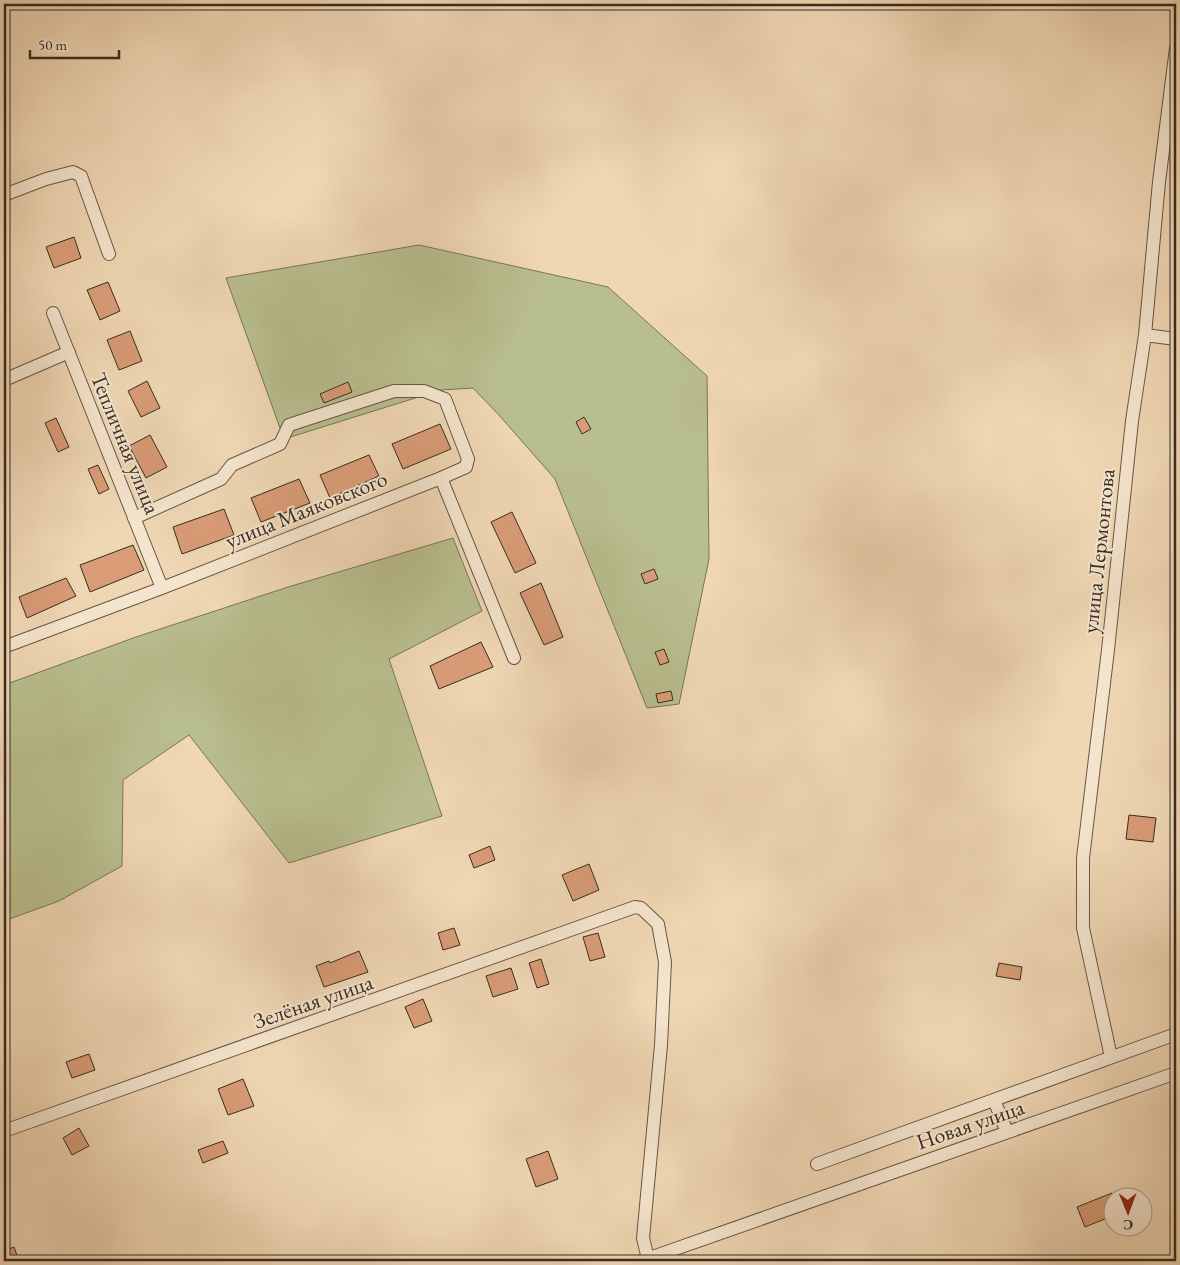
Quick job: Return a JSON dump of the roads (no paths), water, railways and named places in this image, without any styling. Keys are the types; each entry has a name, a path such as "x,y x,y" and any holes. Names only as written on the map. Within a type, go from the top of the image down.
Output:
{"street":[{"name":"улица Лермонтова","path":"1111,1057 1082,928 1083,858 1108,650 1132,421 1145,335 1159,182 1176,48"},
{"path":"4,196 46,179 74,172 81,176 109,254"},
{"name":"Тепличная улица","path":"53,313 162,588"},
{"path":"1145,335 1176,340"},
{"path":"4,380 69,352"},
{"name":"улица Маяковского","path":"4,647 162,588 441,478 466,467 468,459 445,399 424,391 394,390 289,425 280,444 232,465 221,479 134,518"},
{"path":"441,478 514,658"},
{"name":"Зелёная улица","path":"4,1131 635,907 641,908 658,924 665,962 661,1045 644,1238 644,1260"},
{"path":"817,1164 1176,1034"},
{"name":"Новая улица","path":"644,1260 1176,1073"},
{"path":"994,1100 1007,1132"}]}
